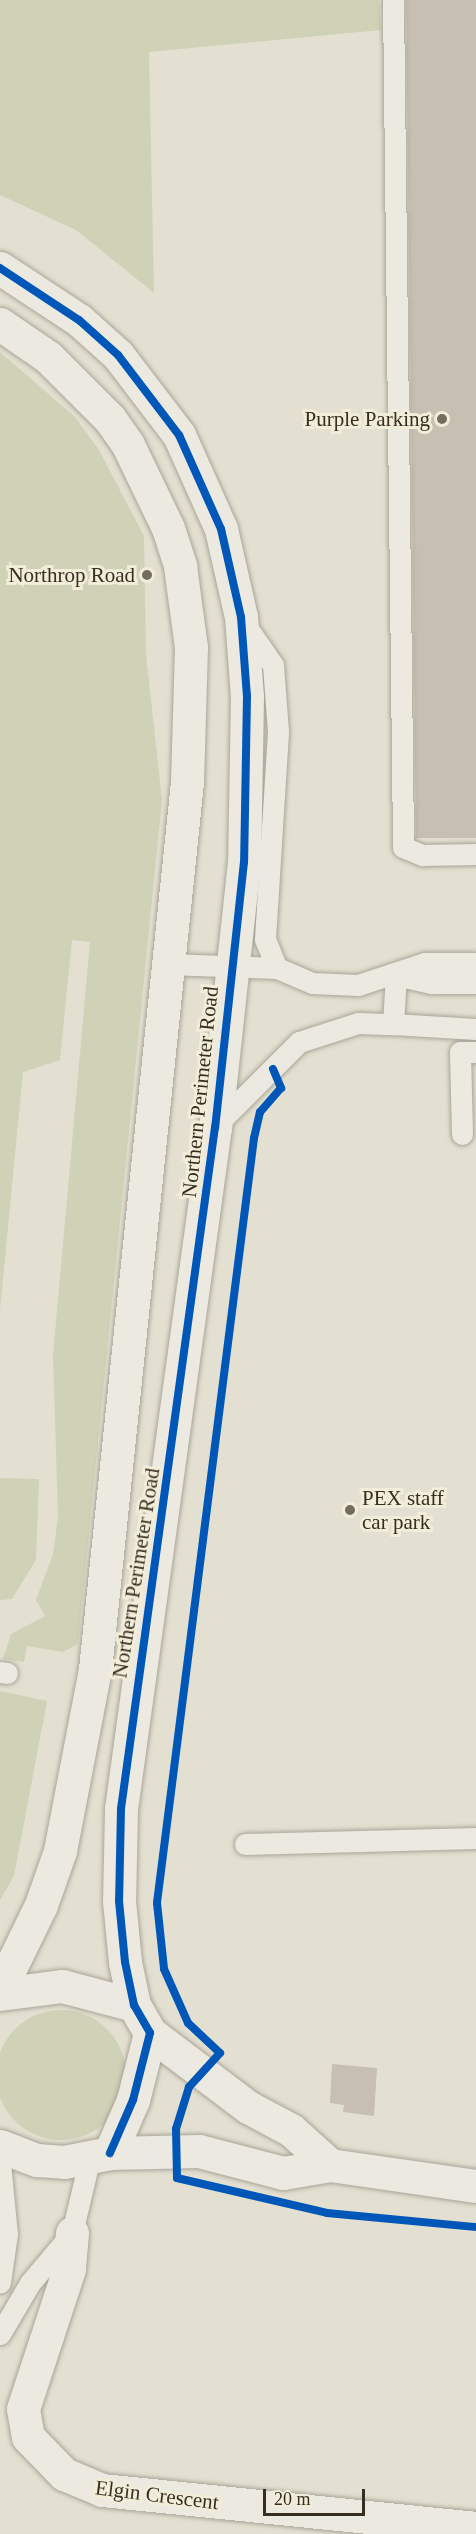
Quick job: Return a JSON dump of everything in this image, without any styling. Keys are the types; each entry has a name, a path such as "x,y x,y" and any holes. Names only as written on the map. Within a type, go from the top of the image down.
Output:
{"street":[{"name":"Northern Perimeter Road","path":"0,268 79,320 118,355 179,435 221,529 241,617 249,766 232,969 215,1127 121,1809 119,1900 134,2005"},
{"name":"Northern Perimeter Road","path":"0,324 48,357 110,419 153,488 180,566 191,647 190,704 169,964 118,1487 93,1681 60,1851 41,1905 0,1989"},
{"path":"0,1994 62,1986 134,2005 150,2033 248,2107 291,2130 330,2165"},
{"path":"100,2155 134,2100 150,2033"},
{"path":"0,2146 37,2160 199,2151 283,2172 330,2165 476,2186"},
{"name":"Elgin Crescent","path":"72,2233 69,2269 23,2409 28,2437 64,2474 102,2490 476,2528"}],"lane":[{"path":"393,0 403,848 422,855 476,854"},
{"path":"241,617 273,665 278,732 266,939 277,968"},
{"path":"169,964 232,969 277,968 312,983 358,985 396,975 425,963 476,963"},
{"path":"396,975 432,983 476,982"},
{"path":"393,1024 396,975"},
{"path":"215,1127 299,1042 358,1023 476,1029"},
{"path":"462,1134 460,1052 476,1052"},
{"path":"245,1844 476,1839"},
{"path":"0,2326 30,2283 72,2233 100,2155"},
{"path":"0,2163 8,2234 0,2279 30,2283"}],"green space":[{"path":"0,0 379,0 381,30 149,52 154,293 76,230 0,195"},
{"path":"0,352 75,417 99,450 144,536 146,654 162,800 78,1644 63,1652 27,1646 24,1662 3,1659 11,1634 45,1616 36,1600 53,1554 58,1517 53,1355 90,942 72,940 60,1060 23,1072 0,1310"},
{"path":"0,1478 39,1479 36,1560 12,1599 0,1600"},
{"path":"0,1691 47,1701 14,1876 0,1900"},
{"path":"61,2010 86,2015 107,2029 121,2050 126,2075 121,2100 107,2121 86,2135 61,2140 36,2135 15,2121 1,2100 -4,2075 1,2050 15,2029 36,2015"}],"building":[{"name":"Purple Parking","path":"406,0 476,0 476,838 416,838"},
{"path":"332,2064 377,2068 374,2116 343,2112 344,2105 330,2103"}],"cycle path":[{"path":"0,268 79,320 118,355 179,435 221,529 241,617 247,696 244,862 215,1127 121,1809 119,1901 125,1962 134,2005 150,2033 133,2100 110,2153"},
{"path":"273,1069 281,1088 260,1112 254,1138 157,1903 164,1969 188,2023 220,2053 189,2087 176,2129 177,2178 327,2213 476,2227"}],"place":[{"name":"Purple Parking","path":"442,419"},
{"name":"Northrop Road","path":"147,575"},
{"name":"PEX staff car park","path":"350,1510"}]}
